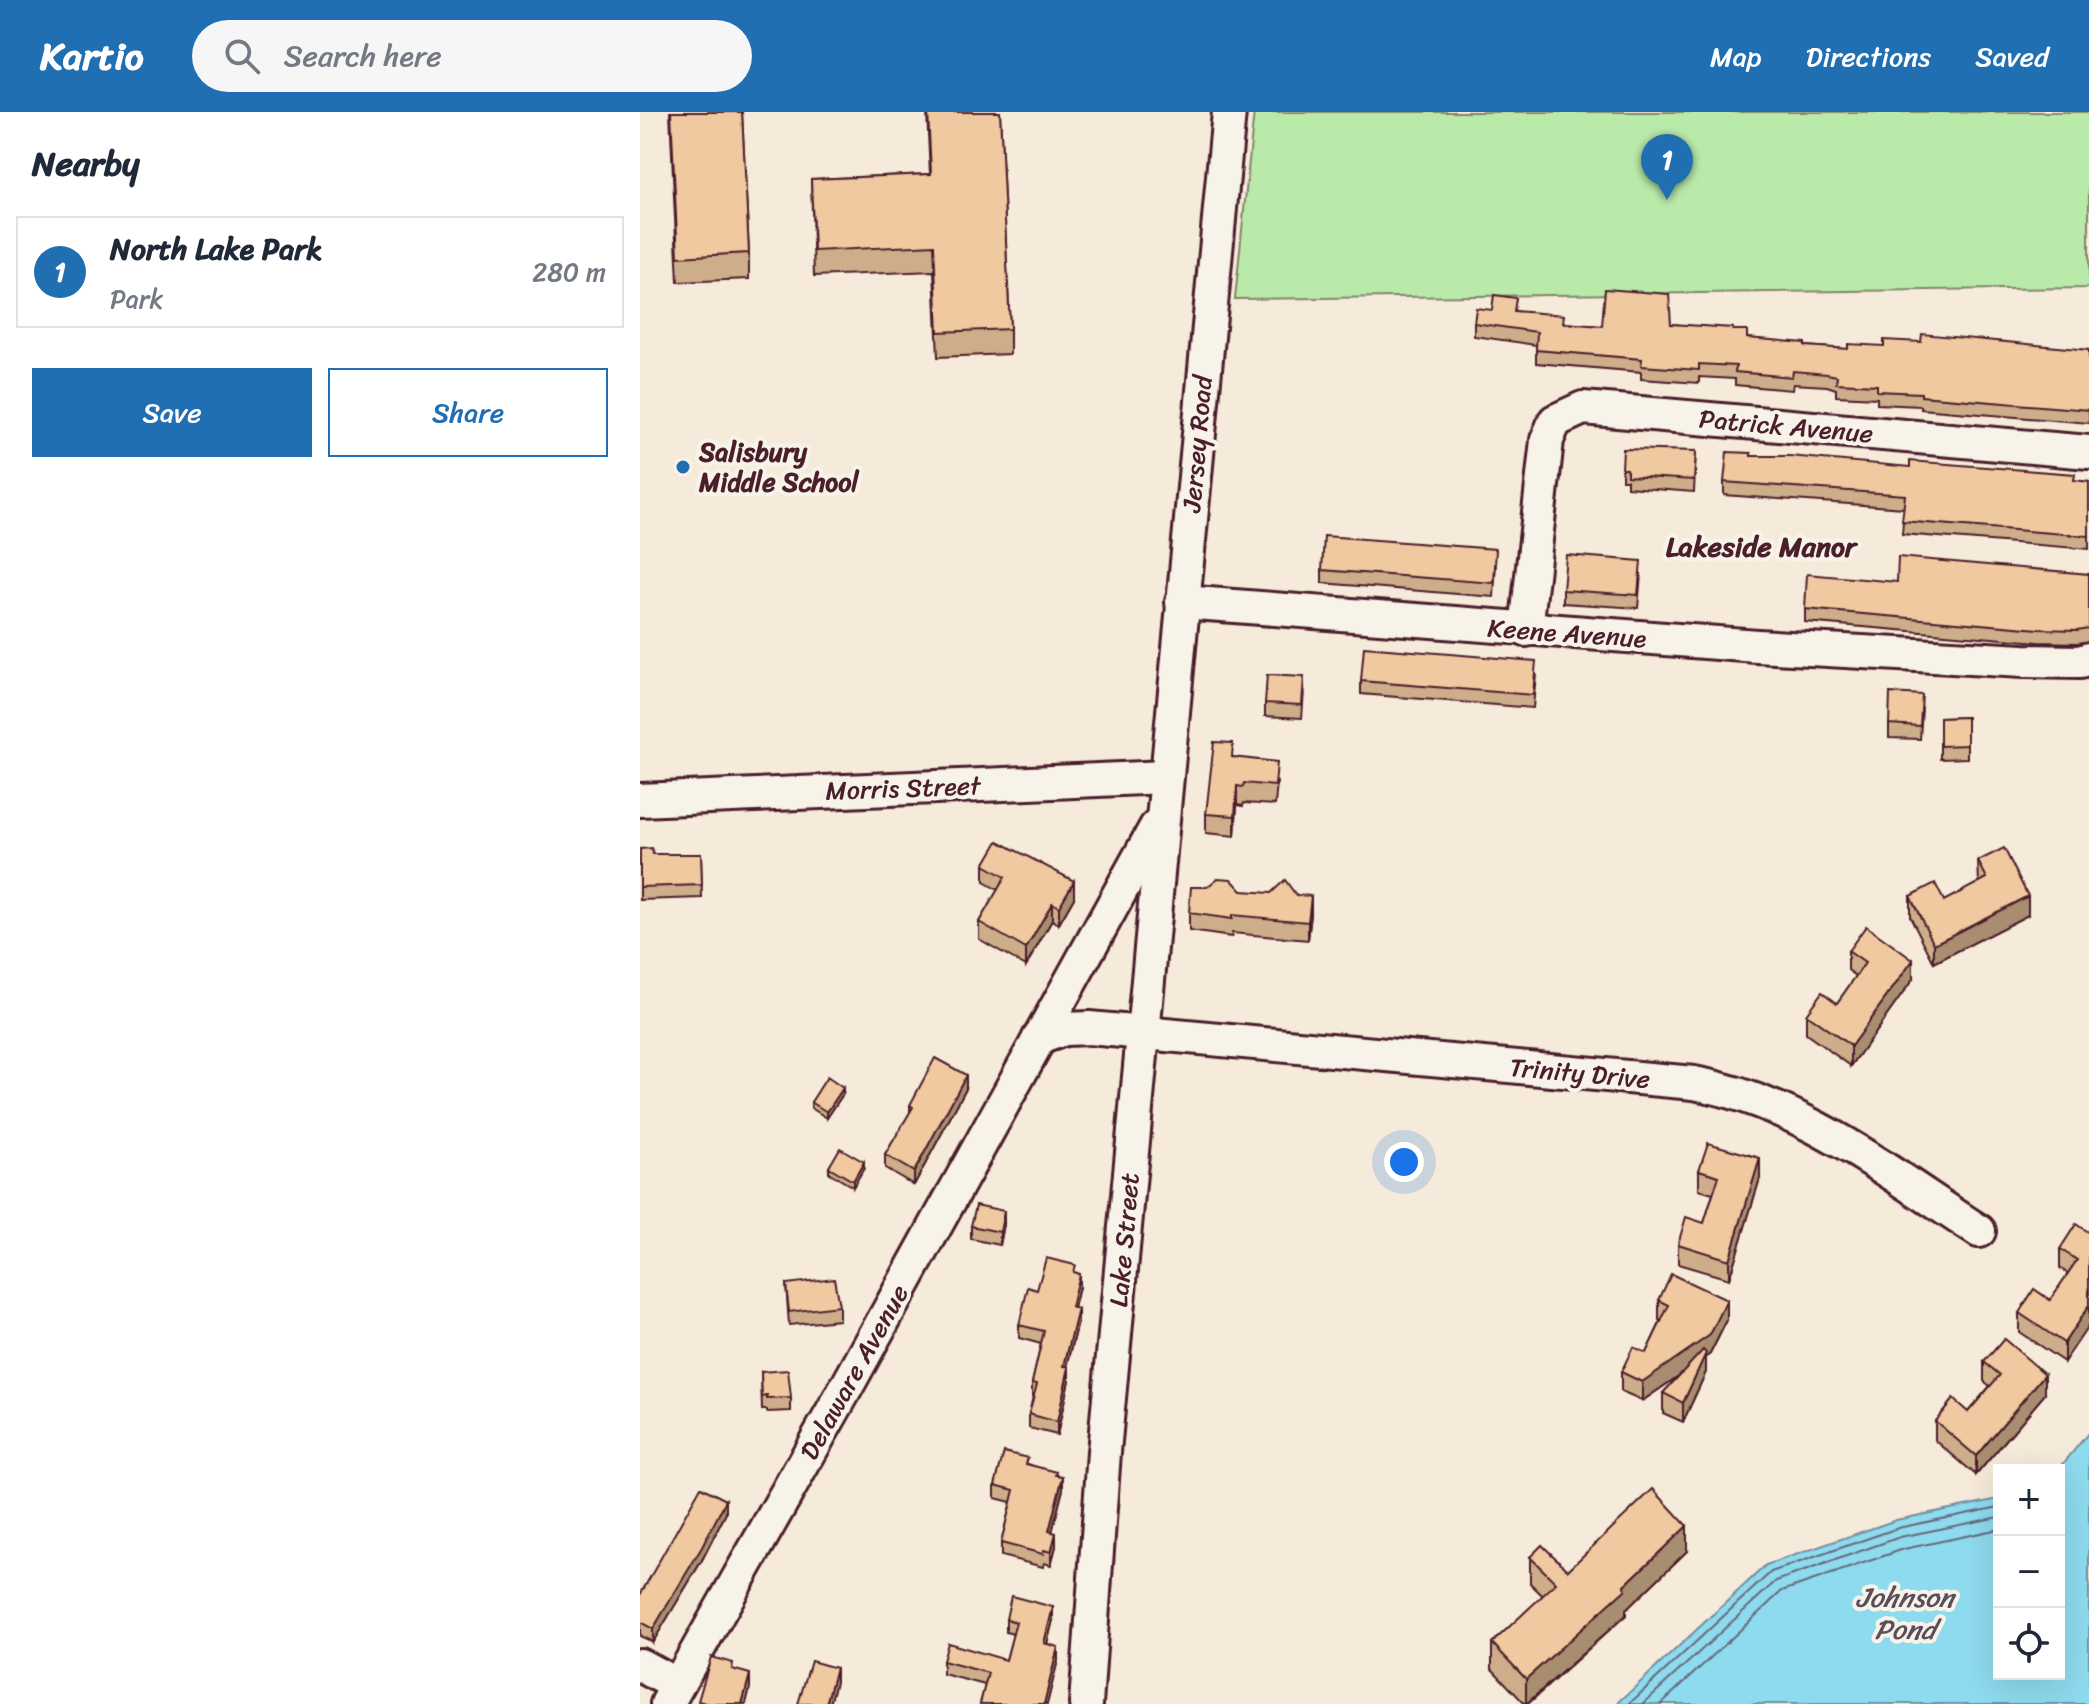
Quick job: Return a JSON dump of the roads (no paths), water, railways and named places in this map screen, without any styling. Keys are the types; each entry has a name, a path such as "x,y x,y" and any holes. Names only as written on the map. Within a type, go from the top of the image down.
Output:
{"street":[{"name":"Jersey Road","path":"1166,777 1229,112"},
{"name":"Patrick Avenue","path":"1526,630 1547,440 1555,421 1583,408 2089,452"},
{"name":"Keene Avenue","path":"1182,602 1526,630 1952,657 2080,662 2089,659"},
{"name":"Morris Street","path":"640,800 1166,777"},
{"name":"Lake Street","path":"1086,1704 1104,1452 1166,777"},
{"name":"Delaware Avenue","path":"672,1695 841,1397 1162,816"},
{"path":"1039,1038 1065,1029 1089,1028 1144,1034"},
{"name":"Trinity Drive","path":"1144,1034 1722,1088 1776,1107 1841,1142 1979,1231"},
{"path":"640,1665 672,1695"}],"water":[{"name":"Johnson Pond","path":"2089,1432 2089,1704 1617,1704 1766,1565 1896,1520 1993,1500 1993,1680 2065,1680 2063,1464"}],"place":[{"name":"North Lake Park","path":"1667,200"},
{"name":"Salisbury Middle School","path":"683,467"}],"district":[{"name":"Lakeside Manor","path":"1761,546"}]}
